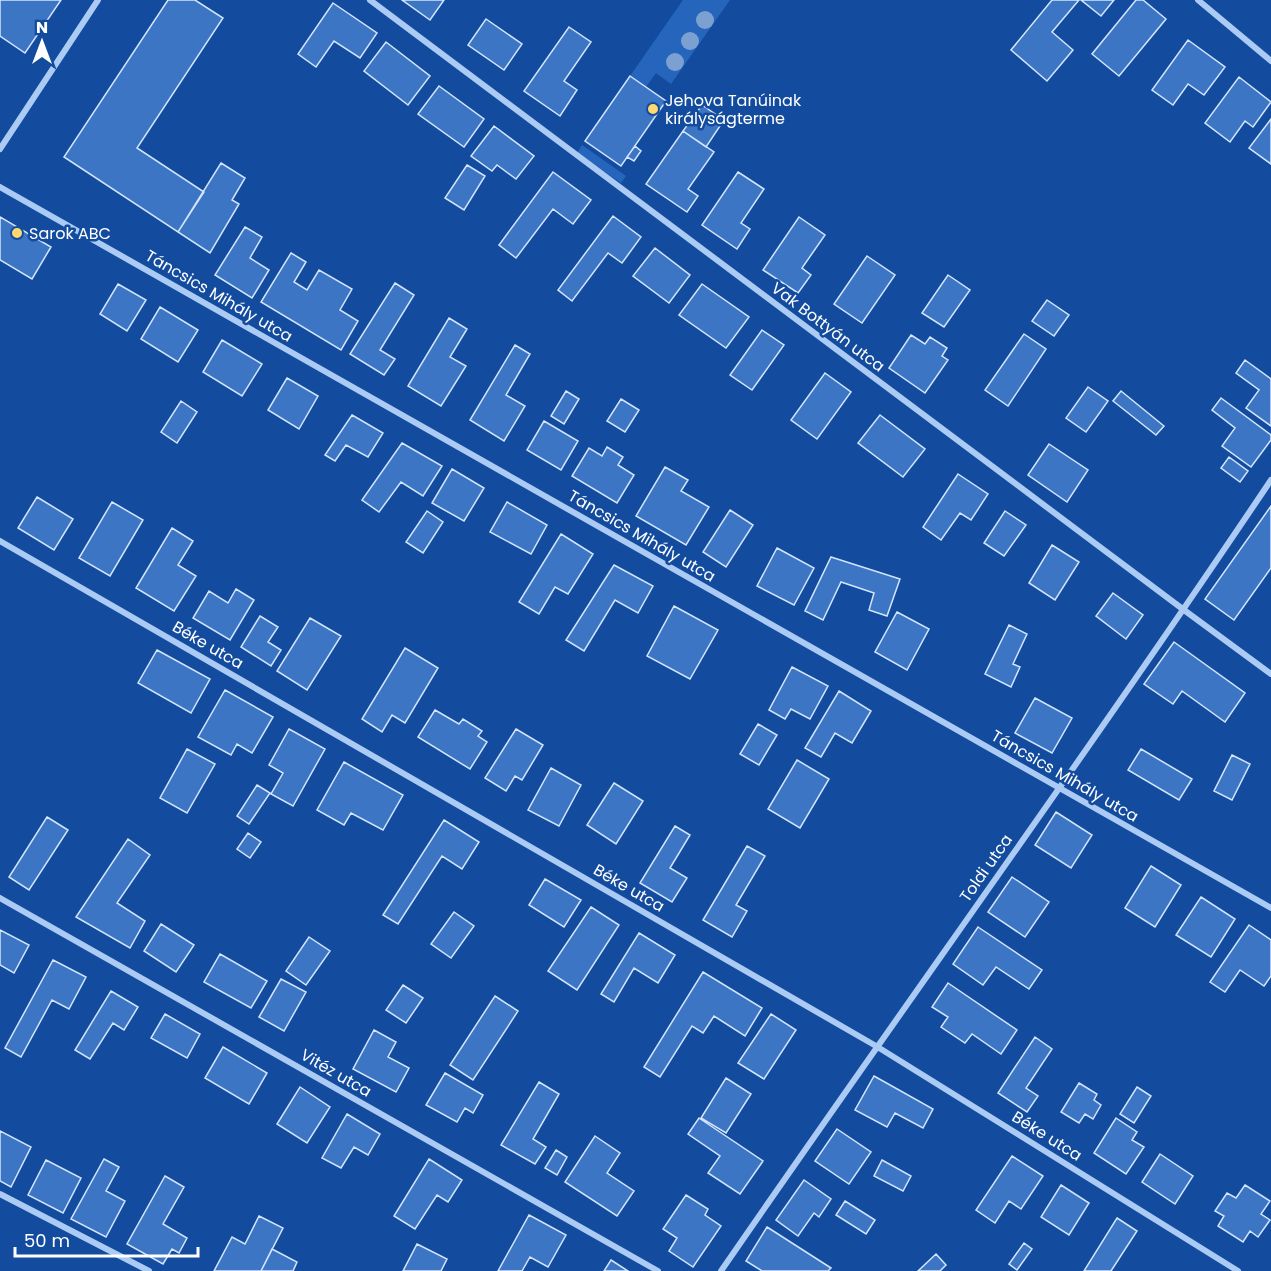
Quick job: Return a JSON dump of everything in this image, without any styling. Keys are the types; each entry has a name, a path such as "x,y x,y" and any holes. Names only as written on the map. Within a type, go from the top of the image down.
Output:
{"street":[{"path":"0,149 98,0"},
{"name":"Vak Bottyán utca","path":"370,0 1271,674"},
{"path":"1198,0 1271,61"},
{"name":"Táncsics Mihály utca","path":"0,187 1271,908"},
{"name":"Toldi utca","path":"721,1271 876,1046 1184,610 1271,480"},
{"name":"Béke utca","path":"0,541 876,1046 1238,1271"},
{"name":"Vitéz utca","path":"0,898 658,1271"},
{"path":"0,1194 149,1271"}],"shaded area":[{"path":"683,0 730,0 671,84 656,73 646,87 630,76"},
{"path":"582,145 626,176 621,183 577,153"}],"building":[{"path":"0,0 61,0 25,53 0,36"},
{"path":"168,0 195,0 223,18 137,148 204,192 178,232 64,157"},
{"path":"402,0 444,0 430,20"},
{"path":"1052,0 1079,0 1052,32 1073,50 1047,81 1011,50"},
{"path":"1081,0 1114,0 1101,16"},
{"path":"1136,0 1143,0 1166,19 1119,76 1092,54"},
{"path":"333,3 377,33 360,58 334,41 316,67 298,54"},
{"path":"486,19 522,44 504,70 468,45"},
{"path":"569,27 591,42 564,81 577,90 560,116 524,91"},
{"path":"1188,40 1225,67 1204,95 1188,84 1173,105 1152,90"},
{"path":"386,42 430,76 408,105 364,71"},
{"path":"630,76 666,101 621,166 585,141"},
{"path":"1239,77 1271,102 1253,127 1245,121 1230,142 1205,123"},
{"path":"439,86 484,119 464,147 418,114"},
{"path":"702,105 724,120 706,147 683,131"},
{"path":"1271,119 1271,164 1249,148"},
{"path":"494,126 534,156 516,179 497,165 492,171 471,156"},
{"path":"683,131 714,152 688,189 698,196 687,212 646,184"},
{"path":"635,146 641,151 634,161 627,157"},
{"path":"221,163 245,178 232,200 239,204 210,253 178,232"},
{"path":"467,165 485,176 464,210 445,198"},
{"path":"553,172 591,200 573,224 553,209 516,258 499,245"},
{"path":"738,172 764,189 741,223 750,229 737,249 702,225"},
{"path":"613,216 641,237 622,263 608,253 572,301 558,290"},
{"path":"0,217 51,247 32,279 0,260"},
{"path":"799,217 825,235 802,268 811,275 798,293 763,270"},
{"path":"245,227 262,237 250,258 269,270 252,298 215,275"},
{"path":"655,248 690,275 669,303 633,276"},
{"path":"291,253 306,262 294,282 307,290 319,270 352,289 340,310 358,321 341,350 261,302"},
{"path":"867,256 895,275 862,323 834,304"},
{"path":"948,275 970,290 944,327 922,313"},
{"path":"395,283 414,295 380,350 395,359 384,375 350,354"},
{"path":"118,284 146,300 127,331 100,314"},
{"path":"702,284 749,317 726,348 679,315"},
{"path":"1047,300 1069,315 1054,336 1032,321"},
{"path":"160,307 198,330 178,362 141,339"},
{"path":"449,318 467,329 450,357 466,366 441,406 408,386"},
{"path":"762,330 784,345 752,390 730,375"},
{"path":"1024,334 1046,349 1008,406 985,390"},
{"path":"911,335 925,344 930,337 947,348 942,356 948,360 925,393 889,368"},
{"path":"222,340 262,364 242,396 203,372"},
{"path":"515,345 530,354 506,395 525,406 504,441 470,420"},
{"path":"1245,360 1271,379 1271,426 1246,408 1259,390 1236,373"},
{"path":"825,373 851,392 817,439 791,420"},
{"path":"287,378 318,396 299,429 268,410"},
{"path":"1088,387 1108,401 1086,432 1066,418"},
{"path":"566,391 579,399 564,424 551,416"},
{"path":"1121,391 1164,426 1156,435 1113,401"},
{"path":"1221,398 1271,435 1271,440 1251,467 1222,446 1235,428 1212,410"},
{"path":"621,399 639,410 625,432 607,421"},
{"path":"181,401 197,412 177,443 161,432"},
{"path":"352,415 383,433 368,457 346,445 335,461 325,455"},
{"path":"880,415 925,449 903,477 858,443"},
{"path":"544,421 578,441 561,470 527,450"},
{"path":"402,443 442,466 423,496 401,482 379,512 362,500"},
{"path":"1049,444 1088,470 1067,502 1028,475"},
{"path":"607,447 623,457 618,465 634,475 617,503 572,476 589,448 602,456"},
{"path":"1229,457 1248,471 1240,482 1221,468"},
{"path":"665,467 688,480 681,491 709,507 686,545 636,516"},
{"path":"452,469 484,488 464,521 432,503"},
{"path":"958,474 988,494 971,520 960,513 941,540 923,527"},
{"path":"37,497 73,519 54,550 18,528"},
{"path":"112,502 143,520 110,576 79,558"},
{"path":"507,502 547,525 531,554 490,532"},
{"path":"1271,506 1271,568 1234,620 1205,599"},
{"path":"730,510 753,525 726,567 703,552"},
{"path":"427,511 443,522 423,553 406,542"},
{"path":"1005,511 1026,525 1004,556 984,543"},
{"path":"172,528 193,541 178,565 196,576 174,611 136,588"},
{"path":"561,534 593,554 568,594 555,587 539,614 519,602"},
{"path":"1052,545 1079,562 1055,600 1029,583"},
{"path":"777,548 814,568 794,605 757,586"},
{"path":"831,557 900,579 887,616 869,610 874,593 841,582 823,620 805,611"},
{"path":"614,565 653,586 638,613 615,600 584,651 566,640"},
{"path":"236,589 254,600 230,640 193,618 209,591 228,603"},
{"path":"1113,593 1143,615 1126,639 1096,616"},
{"path":"674,606 718,630 690,679 647,656"},
{"path":"897,612 929,629 907,670 875,652"},
{"path":"260,616 278,627 268,642 281,650 271,666 241,647"},
{"path":"310,618 341,636 307,690 277,671"},
{"path":"1009,625 1027,634 1013,664 1020,667 1011,687 985,674"},
{"path":"1174,642 1245,693 1225,722 1182,691 1173,704 1144,684"},
{"path":"405,648 438,668 405,723 392,715 382,732 362,719"},
{"path":"157,650 210,679 191,713 138,683"},
{"path":"792,667 828,686 810,719 791,709 785,719 769,710"},
{"path":"225,690 273,717 252,753 237,744 231,755 198,737"},
{"path":"839,691 871,711 852,743 835,733 821,757 805,748"},
{"path":"1035,698 1072,718 1052,753 1015,733"},
{"path":"435,710 459,724 463,719 482,731 478,736 487,742 470,769 418,737"},
{"path":"758,724 777,735 759,765 740,754"},
{"path":"289,729 325,749 293,806 271,794 283,773 269,765"},
{"path":"516,729 543,745 522,780 515,776 506,791 485,778"},
{"path":"187,749 215,764 187,813 160,798"},
{"path":"1141,749 1192,779 1179,800 1128,770"},
{"path":"1232,755 1250,764 1232,800 1214,791"},
{"path":"797,760 829,779 800,828 768,809"},
{"path":"344,762 403,795 383,830 351,813 344,825 317,810"},
{"path":"551,768 581,785 559,826 528,810"},
{"path":"614,783 643,801 616,844 587,825"},
{"path":"257,785 270,793 249,824 237,816"},
{"path":"1056,812 1092,835 1071,868 1035,845"},
{"path":"47,817 68,830 29,890 9,877"},
{"path":"444,820 479,842 462,869 442,856 398,924 383,915"},
{"path":"675,826 690,835 670,868 687,878 672,902 640,883"},
{"path":"248,833 261,842 250,858 237,849"},
{"path":"128,839 150,855 117,903 145,921 130,948 76,917"},
{"path":"747,846 765,856 736,905 747,911 732,937 703,920"},
{"path":"1151,866 1181,885 1155,927 1125,908"},
{"path":"1012,877 1049,902 1025,937 988,912"},
{"path":"545,879 581,900 564,927 529,905"},
{"path":"1201,897 1235,919 1211,957 1176,935"},
{"path":"591,907 619,925 577,990 548,971"},
{"path":"454,912 474,926 451,958 431,944"},
{"path":"161,924 194,945 176,972 144,951"},
{"path":"1249,925 1271,940 1271,976 1264,986 1240,970 1225,992 1210,982"},
{"path":"978,927 1042,970 1029,989 996,967 983,985 953,964"},
{"path":"0,930 29,945 14,973 0,965"},
{"path":"639,933 675,955 658,983 634,968 614,1002 601,994"},
{"path":"309,937 330,951 306,985 286,971"},
{"path":"220,954 267,981 251,1008 204,982"},
{"path":"53,960 86,977 69,1009 52,1000 21,1057 5,1048"},
{"path":"703,972 762,1008 745,1036 714,1016 703,1033 692,1026 660,1077 644,1067"},
{"path":"281,979 306,992 284,1031 259,1017"},
{"path":"948,983 1017,1030 1001,1054 972,1034 965,1043 941,1027 948,1017 932,1007"},
{"path":"403,985 423,998 406,1023 386,1010"},
{"path":"111,991 138,1007 124,1030 113,1023 90,1059 75,1050"},
{"path":"495,996 518,1011 473,1080 450,1065"},
{"path":"165,1014 200,1034 187,1058 151,1038"},
{"path":"771,1014 796,1030 764,1079 738,1063"},
{"path":"374,1030 396,1042 388,1057 409,1068 396,1092 353,1069"},
{"path":"1035,1037 1052,1049 1026,1088 1038,1096 1027,1112 998,1093"},
{"path":"223,1047 267,1073 249,1104 205,1078"},
{"path":"445,1073 483,1095 473,1113 465,1108 457,1122 426,1105"},
{"path":"874,1076 933,1109 923,1128 895,1113 887,1127 855,1110"},
{"path":"726,1078 751,1094 726,1133 701,1118"},
{"path":"539,1082 559,1094 533,1139 546,1147 535,1164 501,1145"},
{"path":"1079,1083 1097,1094 1094,1100 1101,1105 1093,1119 1085,1114 1079,1123 1061,1112"},
{"path":"300,1087 330,1107 307,1143 277,1124"},
{"path":"1137,1087 1151,1096 1134,1123 1120,1114"},
{"path":"347,1114 380,1134 368,1155 354,1147 341,1168 322,1158"},
{"path":"699,1118 763,1161 740,1194 708,1173 720,1156 688,1134"},
{"path":"1116,1118 1137,1132 1132,1140 1144,1147 1126,1174 1094,1153"},
{"path":"837,1129 871,1152 849,1184 815,1161"},
{"path":"0,1131 31,1147 11,1187 0,1181"},
{"path":"595,1136 620,1153 607,1173 634,1191 617,1216 565,1182"},
{"path":"556,1150 567,1157 557,1175 545,1168"},
{"path":"1160,1154 1193,1176 1175,1204 1142,1182"},
{"path":"1012,1156 1043,1176 1021,1209 1009,1201 995,1223 976,1210"},
{"path":"104,1159 119,1167 106,1191 125,1201 106,1237 71,1219"},
{"path":"429,1159 462,1180 448,1202 437,1195 415,1229 394,1216"},
{"path":"46,1160 81,1178 63,1213 28,1195"},
{"path":"882,1160 911,1176 903,1191 874,1176"},
{"path":"165,1176 184,1187 163,1224 187,1238 179,1253 172,1249 163,1264 127,1244"},
{"path":"804,1180 831,1199 819,1217 814,1213 798,1236 776,1220"},
{"path":"1061,1185 1089,1203 1069,1235 1041,1217"},
{"path":"1245,1185 1270,1201 1261,1214 1270,1220 1258,1237 1250,1231 1243,1242 1218,1226 1224,1216 1215,1211 1227,1193 1236,1198"},
{"path":"686,1195 708,1209 705,1215 721,1226 693,1267 669,1251 677,1238 663,1229"},
{"path":"845,1201 875,1220 866,1234 836,1215"},
{"path":"529,1215 566,1235 548,1267 530,1257 522,1271 498,1271"},
{"path":"259,1216 283,1228 261,1271 214,1271 232,1237 245,1244"},
{"path":"1117,1218 1137,1231 1111,1271 1084,1271"},
{"path":"767,1227 831,1268 828,1271 762,1271 746,1261"},
{"path":"1024,1243 1032,1249 1017,1270 1009,1264"},
{"path":"417,1244 447,1259 441,1271 403,1271"},
{"path":"272,1249 297,1262 293,1271 261,1271"},
{"path":"936,1254 946,1265 940,1271 918,1271"},
{"path":"611,1260 628,1271 604,1271"}],"place":[{"name":"Jehova Tanúinak királyságterme","path":"653,109"},
{"name":"Sarok ABC","path":"17,233"}]}
